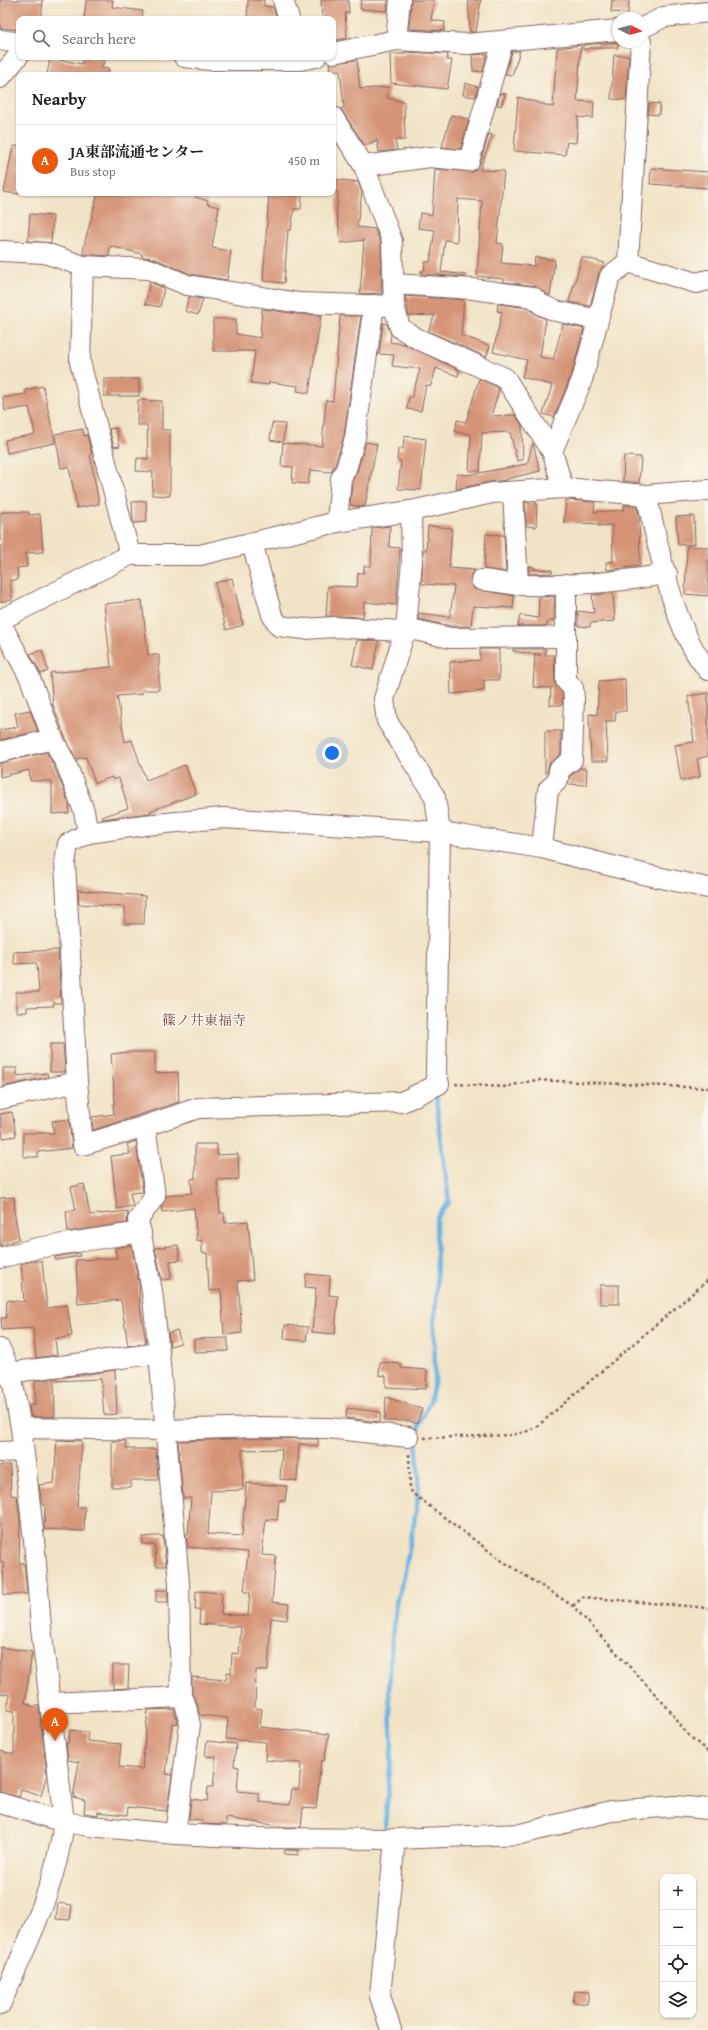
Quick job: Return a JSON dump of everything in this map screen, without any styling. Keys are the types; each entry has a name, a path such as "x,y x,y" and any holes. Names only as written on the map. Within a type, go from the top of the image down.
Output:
{"street":[{"path":"283,0 288,16"},
{"path":"396,40 400,0"},
{"path":"648,23 664,8 708,12"},
{"path":"336,52 396,40 467,44 612,31"},
{"path":"0,40 16,43"},
{"path":"364,166 430,157 470,161 503,41"},
{"path":"552,451 582,380 610,276 628,262 642,48"},
{"path":"0,78 16,59"},
{"path":"211,60 306,62"},
{"path":"336,122 364,166 392,240 394,306 400,328 418,339 505,378 552,451 563,488"},
{"path":"0,251 45,253 83,266 149,269 187,286 299,303 394,306"},
{"path":"628,262 696,283 708,280"},
{"path":"83,266 80,362 130,555"},
{"path":"394,284 473,290 533,297 542,305 556,311 598,320"},
{"path":"336,522 341,478 346,469 355,438 374,305"},
{"path":"88,833 84,810 53,739 30,678 0,621 130,555 200,556 336,522 411,511 492,493 563,488 646,495 708,490"},
{"path":"513,492 518,584"},
{"path":"646,495 678,616 690,642 707,668"},
{"path":"411,511 412,561 406,628 384,699 387,721 434,797 440,832 436,1074 439,1084 402,1102 198,1108 83,1145 77,1082 65,863 68,844 88,833 144,825 223,818 440,832 542,848 643,874 708,888"},
{"path":"252,544 272,615 280,626 304,629 335,627 400,631 406,628 450,638 557,637 566,633"},
{"path":"481,580 518,584 566,584 631,580 667,574"},
{"path":"542,848 548,790 558,780 559,770 572,760 574,698 573,688 566,681 566,584"},
{"path":"0,752 53,739"},
{"path":"0,1099 77,1082"},
{"path":"145,1126 155,1196 138,1220 152,1291 159,1353 179,1583 181,1697 186,1706 190,1726 175,1834"},
{"path":"0,1258 37,1248 141,1232"},
{"path":"0,1348 5,1374 20,1428 34,1540 41,1627 64,1822 62,1839 45,1903 0,2005"},
{"path":"5,1374 159,1353"},
{"path":"20,1428 165,1430 259,1427 328,1428 416,1437"},
{"path":"0,1452 23,1451"},
{"path":"50,1703 181,1697"},
{"path":"0,1803 64,1822 175,1834 260,1838 395,1839 521,1834 611,1811 675,1806 708,1809"},
{"path":"391,2030 380,1996 395,1839"}],"path":[{"path":"439,1084 504,1087 536,1080 708,1088"},
{"path":"708,1280 540,1424 528,1431 512,1435 416,1437 410,1487 412,1493 501,1560 573,1606 668,1708 686,1733 708,1752"},
{"path":"573,1606 583,1597 708,1608"}],"building":[{"path":"0,0 43,0 41,16 16,16 16,30 0,28"},
{"path":"86,0 113,0 112,7 143,11 142,16 84,16"},
{"path":"248,0 264,0 264,6 273,7 276,16 247,16"},
{"path":"321,0 348,0 349,13 345,13 347,38 336,40 336,16 322,16"},
{"path":"361,0 388,0 387,11 360,9"},
{"path":"411,0 434,0 431,20 445,22 444,31 409,29"},
{"path":"468,0 481,0 476,32 470,32"},
{"path":"612,0 629,0 628,12 611,12"},
{"path":"612,43 612,48 590,48 583,50 583,45"},
{"path":"581,45 577,101 594,102 593,118 578,117 576,143 567,142 565,155 514,151 518,97 553,107 557,48"},
{"path":"512,51 520,51 512,75 505,74"},
{"path":"405,52 448,54 447,60 452,60 447,89 391,83 390,54 405,54"},
{"path":"487,54 482,72 473,71 472,55"},
{"path":"614,55 629,56 626,100 611,99"},
{"path":"50,60 61,60 82,64 83,60 104,60 102,68 109,69 109,72 48,72"},
{"path":"357,60 360,89 389,87 387,98 404,102 405,140 395,140 397,150 379,152 377,140 365,146 341,109 344,107 340,70 330,71 329,64"},
{"path":"465,83 478,87 475,97 463,95"},
{"path":"500,93 506,94 501,106 497,105"},
{"path":"649,103 660,104 659,115 648,114"},
{"path":"451,115 469,119 461,149 442,147"},
{"path":"489,134 492,135 480,170 504,171 497,243 503,244 501,263 534,266 535,257 555,260 550,296 535,286 504,282 504,279 477,276 482,201 458,199 457,242 445,240 441,272 466,275 466,277 421,274 421,271 424,271 425,262 430,262 435,230 418,228 420,213 432,215 435,169 473,172 480,164"},
{"path":"13,146 16,146 16,194 4,192"},
{"path":"651,168 708,172 708,188 650,184"},
{"path":"336,179 358,182 362,192 357,227 375,229 381,243 382,294 360,293 364,240 341,243 336,215 338,192 336,192"},
{"path":"97,196 195,196 208,201 207,204 219,207 212,248 231,251 227,280 190,274 153,258 142,257 142,254 110,246 109,256 83,254"},
{"path":"269,196 302,196 301,209 294,209 291,230 288,230 284,283 263,281"},
{"path":"30,214 53,216 51,243 28,241"},
{"path":"582,257 605,263 599,273 590,306 569,302"},
{"path":"150,282 164,288 160,307 145,304"},
{"path":"405,296 464,300 461,335 490,346 486,357 428,331 435,315 409,316"},
{"path":"189,297 203,299 198,315 185,311"},
{"path":"498,304 528,308 537,315 546,319 540,357 553,360 563,324 584,329 571,376 554,417 543,414 552,385 522,377 527,360 493,352 502,312 497,311"},
{"path":"262,309 297,314 321,315 309,393 297,391 298,386 269,382 268,385 251,383 255,351 213,351 213,319 236,319 236,334 260,338"},
{"path":"340,316 361,316 344,436 335,465 331,472 310,470 308,484 292,483 293,467 281,466 283,443 322,446 326,400 333,401"},
{"path":"383,323 387,324 391,334 390,342 404,344 459,370 458,376 436,368 431,386 426,385 421,411 407,409 409,397 412,397 420,369 392,366 394,355 379,354"},
{"path":"104,379 139,379 139,396 104,396"},
{"path":"479,379 497,387 499,390 491,416 515,415 522,425 523,460 517,461 510,432 482,433 480,471 469,471 471,434 455,432 457,420 466,422"},
{"path":"43,386 55,443 7,453 5,440 35,434 29,407 5,411 3,398 26,394 25,390"},
{"path":"138,400 162,401 162,430 170,430 170,496 152,495 153,472 136,471 137,458 148,459 147,425 137,425"},
{"path":"272,423 285,424 283,442 270,440"},
{"path":"116,428 120,446 114,447 109,429"},
{"path":"83,429 84,436 87,435 92,453 90,454 99,504 77,508 69,467 61,468 55,434"},
{"path":"404,436 426,439 421,490 398,489 401,461 397,460 398,449 403,449"},
{"path":"366,442 377,444 365,506 361,507 350,505 352,481 357,472"},
{"path":"533,443 540,471 507,480 456,489 457,474 468,475 527,464"},
{"path":"624,456 641,457 639,483 623,481"},
{"path":"566,500 595,502 594,512 624,510 624,505 637,506 639,516 640,566 607,570 606,562 613,562 612,525 598,526 598,524 564,522"},
{"path":"146,501 147,522 133,523 132,502"},
{"path":"525,502 537,503 536,527 526,526"},
{"path":"1,512 29,512 29,515 40,514 43,552 26,553 27,567 17,568 18,580 10,580 12,600 0,602"},
{"path":"694,516 695,544 678,545 676,517"},
{"path":"390,526 389,547 400,548 396,605 364,602 363,617 326,616 328,586 357,587 358,573 364,573 364,566 371,566 372,528"},
{"path":"428,526 452,528 449,568 475,570 471,574 470,579 474,589 514,596 513,608 473,606 471,626 451,626 418,619 419,613 450,617 454,586 422,584 423,550 426,550"},
{"path":"486,534 504,535 506,572 484,569"},
{"path":"687,546 708,547 708,596 685,594"},
{"path":"529,566 534,567 534,569 552,570 552,573 529,574"},
{"path":"232,578 243,625 226,630 215,583"},
{"path":"613,593 615,621 590,623 590,627 578,626 578,611 594,613 592,595"},
{"path":"554,596 554,621 548,621 547,626 518,626 520,615 538,618 539,597"},
{"path":"142,600 148,655 159,655 159,690 142,690 142,694 117,696 125,742 132,740 146,780 185,765 196,794 150,811 151,813 102,819 102,817 128,808 119,778 113,780 112,777 95,783 86,757 76,759 64,734 53,705 50,673 111,667 104,604"},
{"path":"357,640 379,641 373,670 352,665"},
{"path":"480,649 499,649 499,680 484,680 484,691 451,694 450,662 480,660"},
{"path":"513,649 546,649 545,655 554,655 555,681 556,686 562,693 562,705 550,705 551,688 533,687 535,654 513,651"},
{"path":"42,650 48,671 41,674 30,654"},
{"path":"625,679 626,711 616,711 615,721 606,721 608,761 591,761 589,714 597,715 599,681"},
{"path":"708,693 708,756 697,759 700,777 681,781 675,745 694,742 688,696"},
{"path":"30,710 38,731 0,740 0,730 18,727 15,713"},
{"path":"545,731 561,731 561,754 549,764 547,773 545,773"},
{"path":"47,752 69,803 69,813 52,814 52,781 30,781 29,770 0,777 0,763"},
{"path":"580,768 587,769 586,785 568,784 570,776"},
{"path":"78,890 145,896 144,924 125,924 125,907 79,904"},
{"path":"58,950 61,1003 53,1003 54,1006 27,1007 27,1012 16,1012 16,992 39,992 36,963 14,964 13,952"},
{"path":"50,1044 63,1044 65,1072 50,1072"},
{"path":"155,1052 155,1073 178,1072 179,1102 93,1130 92,1117 114,1114 113,1104 115,1104 111,1054"},
{"path":"3,1068 17,1068 17,1076 47,1073 48,1077 3,1087"},
{"path":"12,1112 16,1136 3,1138 0,1114"},
{"path":"69,1119 72,1148 38,1152 38,1157 23,1157 23,1133 54,1133 52,1121"},
{"path":"136,1141 143,1192 130,1193 133,1206 117,1209 111,1156 130,1154 127,1144"},
{"path":"195,1144 217,1144 217,1155 238,1154 239,1179 217,1180 220,1213 224,1213 225,1223 248,1221 253,1280 238,1281 242,1333 224,1335 221,1290 209,1291 207,1253 202,1253 202,1240 197,1241 194,1208 162,1212 161,1207 166,1196 192,1193 191,1179 195,1178"},
{"path":"84,1184 90,1215 128,1211 127,1223 68,1232 66,1211 76,1210 71,1187"},
{"path":"14,1197 14,1210 19,1239 0,1246 0,1198"},
{"path":"131,1245 139,1283 140,1306 146,1343 128,1346 121,1300 78,1304 76,1260 117,1258 115,1248"},
{"path":"178,1245 180,1260 170,1261 171,1279 162,1280 155,1248"},
{"path":"79,1253 80,1256 56,1260 55,1257"},
{"path":"32,1261 42,1261 47,1308 67,1305 72,1336 55,1339 57,1355 36,1358 33,1328 2,1330 1,1318 6,1318 7,1300 24,1302 21,1264"},
{"path":"306,1274 330,1276 329,1295 338,1296 335,1334 312,1332 316,1288 305,1287"},
{"path":"600,1285 619,1285 619,1304 600,1304"},
{"path":"285,1325 308,1327 306,1341 284,1339"},
{"path":"177,1330 181,1343 170,1346 168,1333"},
{"path":"228,1338 228,1351 194,1352 194,1339"},
{"path":"380,1362 401,1364 401,1368 427,1370 426,1389 386,1387 386,1376 379,1375"},
{"path":"115,1370 117,1414 104,1415 101,1379 54,1381 55,1417 31,1417 29,1405 35,1405 35,1381"},
{"path":"386,1397 422,1409 417,1424 410,1421 385,1421"},
{"path":"347,1408 381,1412 380,1422 346,1418"},
{"path":"259,1438 318,1439 318,1446 299,1444 297,1481 280,1479 282,1449 242,1450 243,1490 211,1491 208,1534 242,1536 246,1483 287,1486 285,1501 279,1500 277,1520 266,1519 262,1555 276,1556 272,1602 289,1604 287,1620 271,1618 268,1671 256,1670 255,1708 262,1709 260,1727 329,1734 324,1761 321,1761 316,1809 303,1808 301,1827 287,1827 226,1818 226,1825 201,1824 202,1820 189,1819 191,1799 207,1801 208,1787 213,1787 216,1757 205,1756 207,1741 236,1744 234,1766 239,1767 237,1791 259,1793 259,1802 290,1805 292,1789 299,1789 301,1763 265,1760 266,1742 226,1739 228,1718 200,1715 197,1703 192,1694 192,1677 226,1680 227,1672 231,1673 232,1653 239,1654 241,1627 199,1624 200,1610 195,1610 196,1591 222,1593 221,1614 248,1616 250,1592 244,1592 248,1552 187,1547 186,1534 188,1534 191,1498 183,1498 178,1441"},
{"path":"57,1440 82,1441 77,1507 85,1507 84,1531 44,1529 45,1505 42,1505 39,1485 54,1483"},
{"path":"112,1441 126,1441 126,1449 156,1449 158,1480 131,1480 131,1487 112,1487"},
{"path":"0,1465 10,1465 11,1495 17,1496 20,1523 19,1563 24,1563 27,1594 4,1595 3,1562 0,1562"},
{"path":"163,1536 166,1566 156,1566 155,1545 143,1544 143,1537"},
{"path":"156,1590 168,1590 168,1602 156,1602"},
{"path":"0,1647 32,1652 25,1703 30,1704 30,1706 39,1706 47,1774 41,1796 21,1790 19,1797 0,1792 0,1751 14,1754 14,1711 7,1710 10,1695 0,1693"},
{"path":"113,1665 129,1665 128,1688 113,1689"},
{"path":"174,1709 178,1724 172,1723 166,1774 172,1775 167,1811 128,1807 127,1815 98,1812 98,1815 84,1813 85,1800 73,1797 79,1762 68,1760 66,1743 68,1743 70,1730 88,1732 87,1741 121,1744 119,1767 142,1769 148,1710"},
{"path":"285,1850 299,1850 298,1855 284,1854"},
{"path":"58,1903 72,1905 70,1920 56,1919"},
{"path":"575,1991 589,1992 587,2004 573,2002"}],"waterway":[{"path":"385,1825 392,1745 389,1690 396,1602 404,1577 417,1506 419,1479 416,1441 419,1425 430,1402 435,1379 434,1327 437,1287 436,1218 449,1202 435,1091"}],"place":[{"name":"JA東部流通センター","path":"55,1741"}],"district":[{"name":"篠ノ井東福寺","path":"204,1020"}]}
